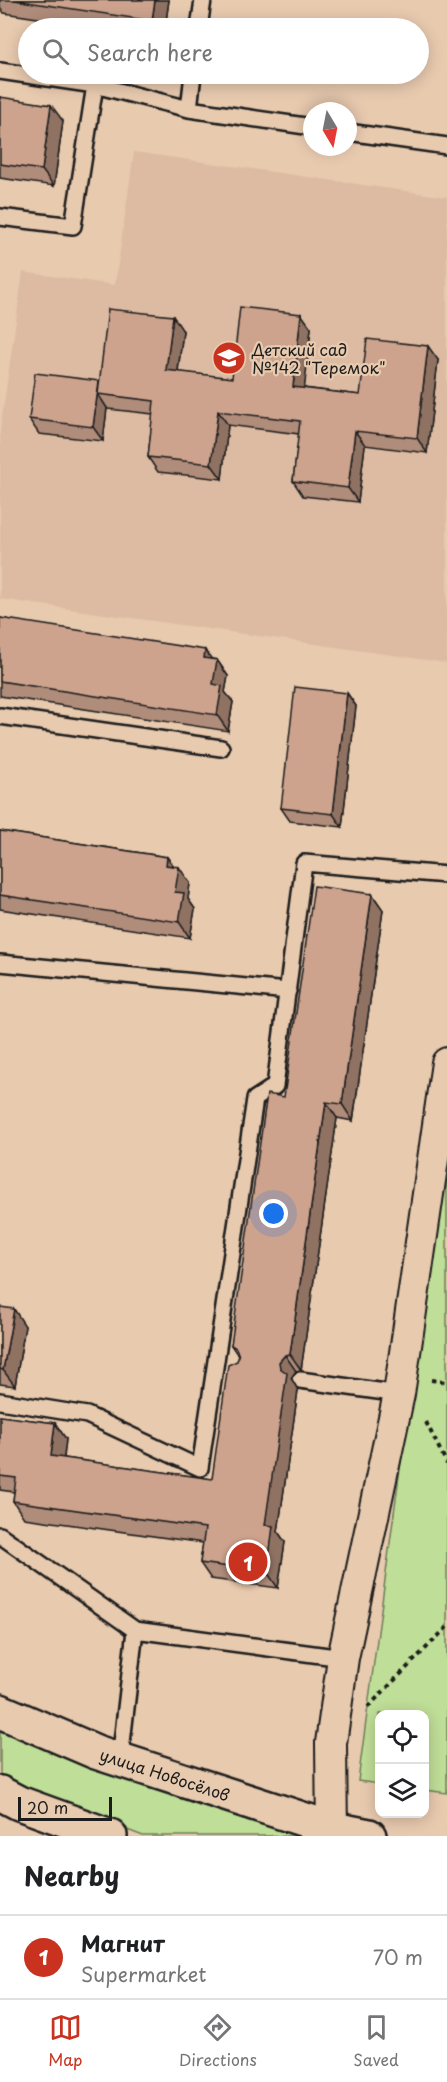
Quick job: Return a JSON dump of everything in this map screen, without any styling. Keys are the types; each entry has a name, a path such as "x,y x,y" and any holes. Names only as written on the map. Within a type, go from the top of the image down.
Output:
{"main road":[{"name":"улица Новосёлов","path":"0,1711 96,1752 333,1832 369,1836"},
{"path":"0,1794 110,1836"}],"street":[{"path":"333,1832 331,1743 343,1658 399,1394 447,1063"}],"lane":[{"path":"200,18 203,0"},
{"path":"0,71 18,74"},
{"path":"88,84 189,109 303,126"},
{"path":"189,109 192,84"},
{"path":"0,217 73,226 95,85"},
{"path":"357,133 447,146"},
{"path":"0,716 221,748"},
{"path":"0,1401 87,1415 200,1468 255,1099 275,1086 304,863 447,874"},
{"path":"0,963 288,991"},
{"path":"215,1367 232,1370"},
{"path":"300,1380 399,1394"},
{"path":"0,1535 135,1629 343,1658"},
{"path":"120,1760 135,1629"}],"path":[{"path":"331,1743 447,1627"}],"shaded area":[{"name":"Детский сад №142 \"Теремок\"","path":"134,152 447,197 447,663 0,599 0,431 23,272 115,285"}],"green space":[{"path":"447,1119 447,1793 429,1791 429,1710 375,1710 375,1783 358,1781"},
{"path":"0,1728 84,1765 300,1836 143,1836 62,1805 0,1777"}],"building":[{"path":"14,0 155,0 152,18 132,18"},
{"path":"0,97 51,105 42,170 0,164"},
{"path":"240,307 301,314 293,387 360,395 367,339 428,346 417,438 355,431 348,488 293,481 300,421 218,411 211,464 148,457 154,401 98,394 108,309 173,316 166,370 232,378"},
{"path":"35,373 99,381 93,427 29,419"},
{"path":"0,618 205,650 204,658 217,660 213,684 222,686 217,715 0,681"},
{"path":"295,687 347,693 333,814 281,808"},
{"path":"0,831 167,857 166,865 179,867 175,892 184,893 179,922 0,895"},
{"path":"314,886 372,894 342,1104 326,1102 290,1354 285,1355 279,1362 280,1368 287,1373 265,1525 273,1526 267,1572 200,1563 205,1528 13,1501 16,1478 0,1476 0,1416 55,1423 51,1456 212,1479 228,1365 237,1361 239,1356 236,1348 231,1345 267,1094 284,1097"},
{"path":"0,1307 14,1309 3,1370 0,1369"}],"place":[{"name":"Детский сад №142 \"Теремок\"","path":"229,358"},
{"name":"Магнит","path":"248,1562"}]}
